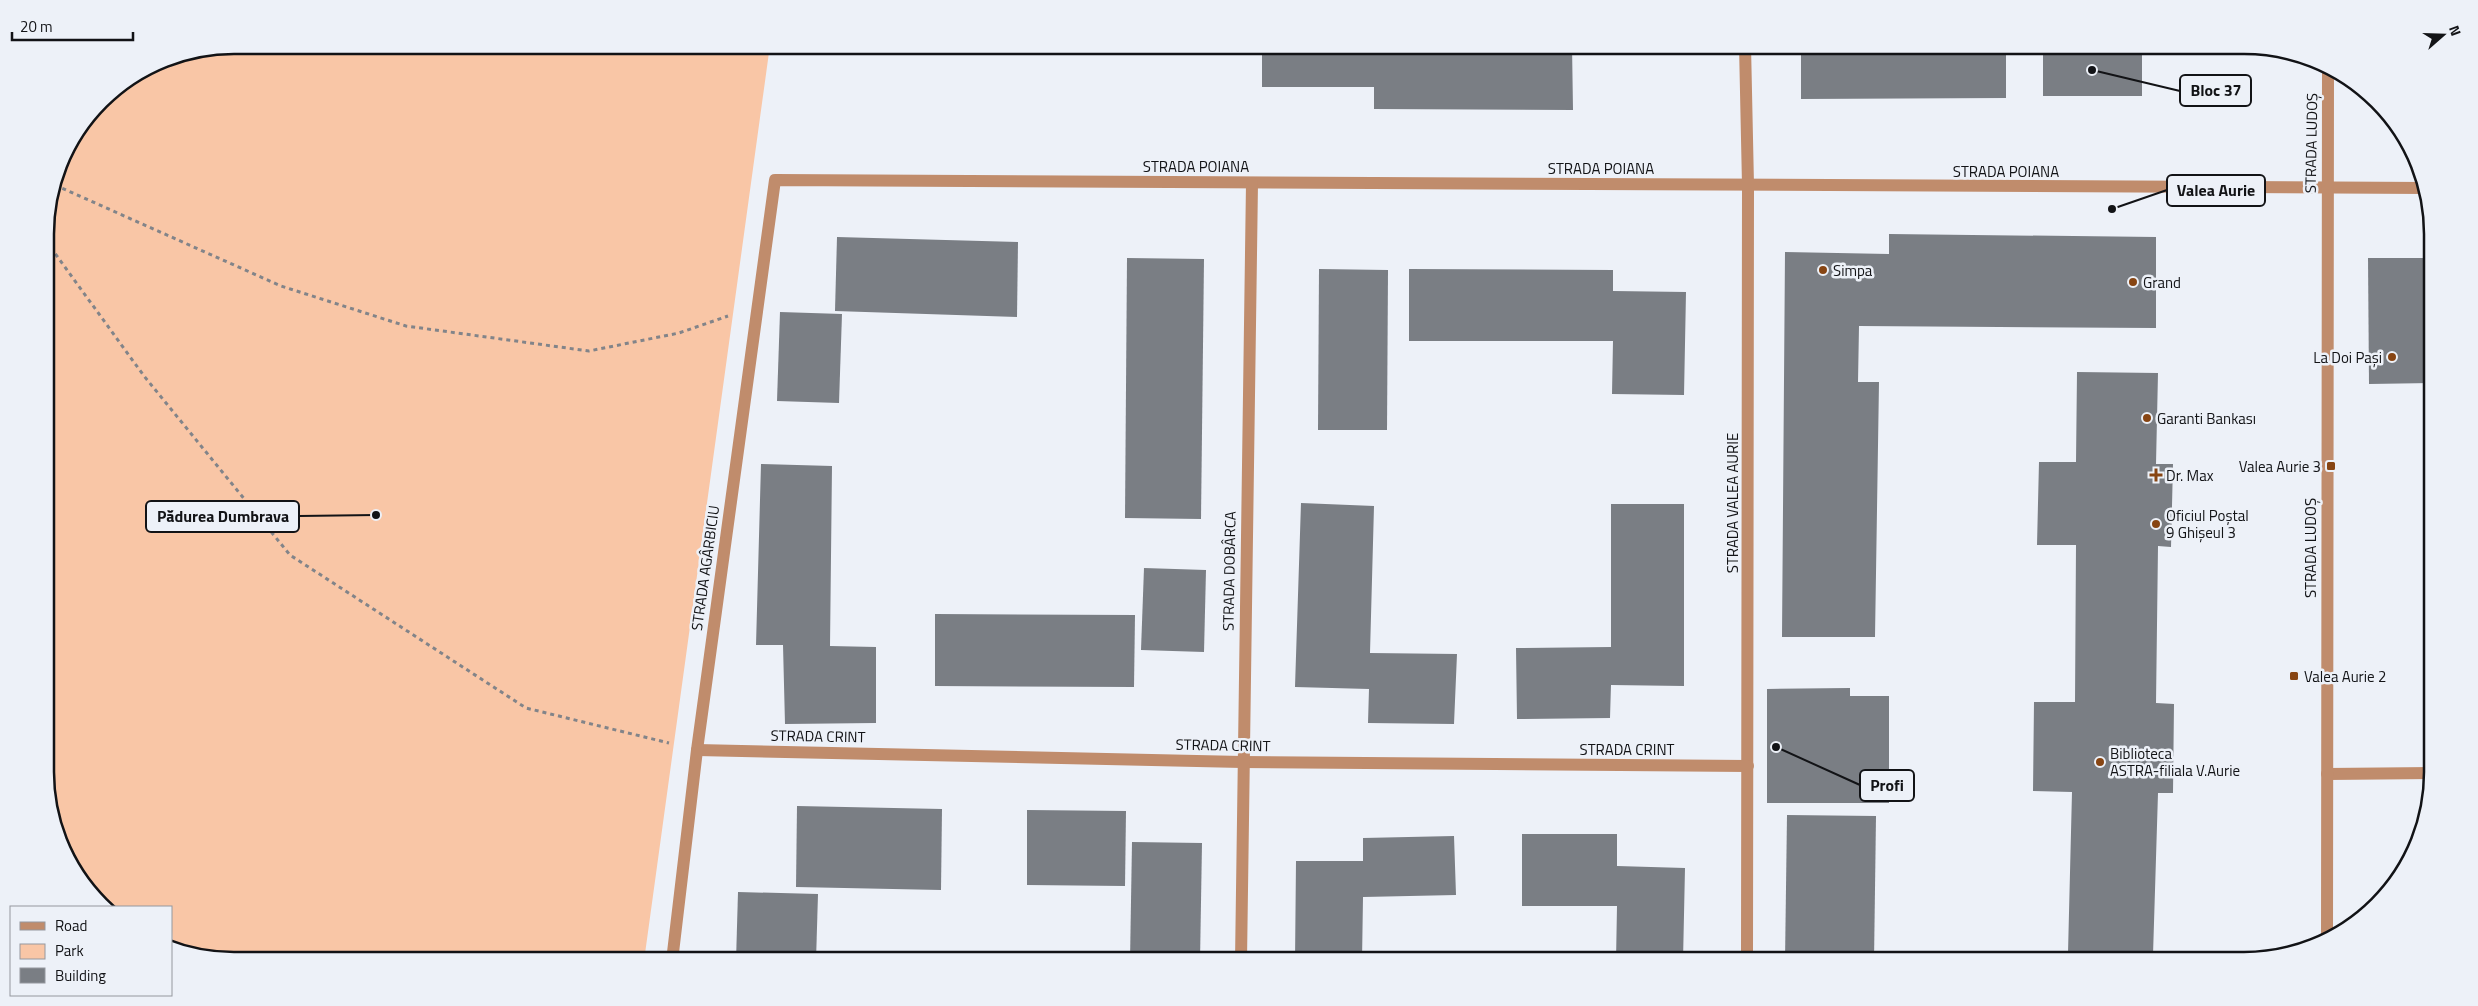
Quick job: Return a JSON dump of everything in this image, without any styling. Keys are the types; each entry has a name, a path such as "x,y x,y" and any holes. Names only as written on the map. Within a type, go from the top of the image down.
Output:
{"street":[{"name":"STRADA VALEA AURIE","path":"1745,54 1748,185 1747,952"},
{"name":"STRADA LUDOȘ","path":"2327,932 2328,74"},
{"name":"STRADA POIANA","path":"775,180 2418,188"},
{"name":"STRADA AGÂRBICIU","path":"673,952 697,750 775,180"},
{"name":"STRADA DOBÂRCA","path":"1241,952 1242,762 1252,183"},
{"name":"STRADA CRINT","path":"697,750 1242,762 1748,766"},
{"path":"2326,774 2424,773"}],"path":[{"path":"60,187 281,286 406,326 589,351 679,333 758,305"},
{"path":"54,252 144,376 290,555 526,708 697,750"}],"green space":[{"path":"769,54 645,952 222,952 198,949 173,942 172,906 113,906 98,891 84,872 67,841 55,796 54,222 57,198 63,176 72,154 84,134 106,106 134,84 165,67 210,55"}],"building":[{"path":"1262,54 1572,54 1573,110 1374,109 1374,87 1262,87"},
{"path":"1801,54 2006,54 2006,98 1801,99"},
{"path":"2043,54 2142,54 2142,96 2043,96"},
{"path":"1889,234 2156,237 2156,328 1859,326 1858,382 1879,382 1875,637 1782,637 1785,252 1889,254"},
{"path":"837,237 1018,242 1017,317 835,311"},
{"path":"1127,258 1204,259 1201,519 1125,518"},
{"path":"2368,258 2424,258 2424,383 2369,384"},
{"path":"1319,269 1388,270 1387,430 1318,430"},
{"path":"1409,269 1613,270 1613,291 1686,292 1684,395 1612,394 1613,341 1409,341"},
{"path":"780,312 842,314 839,403 777,401"},
{"path":"2077,372 2158,373 2156,464 2173,464 2171,547 2158,546 2156,703 2174,704 2173,793 2158,793 2153,952 2068,952 2072,792 2033,791 2034,702 2075,702 2076,545 2037,545 2039,462 2076,462"},
{"path":"761,464 832,466 830,646 876,647 876,723 785,724 783,645 756,645"},
{"path":"1301,503 1374,506 1370,653 1457,654 1454,724 1368,723 1369,689 1295,687"},
{"path":"1611,504 1684,504 1684,686 1611,685 1610,718 1517,719 1516,648 1611,647"},
{"path":"1144,568 1206,570 1204,652 1141,650"},
{"path":"935,614 1135,615 1134,687 935,686"},
{"path":"1850,688 1850,696 1889,696 1889,803 1767,803 1767,689"},
{"path":"797,806 942,809 941,890 796,887"},
{"path":"1027,810 1126,811 1125,886 1027,885"},
{"path":"1787,815 1876,816 1874,952 1785,952"},
{"path":"1522,834 1617,834 1617,866 1685,868 1683,952 1616,952 1617,906 1522,906"},
{"path":"1454,836 1456,895 1363,897 1362,952 1295,952 1296,861 1363,861 1363,838"},
{"path":"1132,842 1202,843 1200,952 1130,952"},
{"path":"738,892 818,894 816,952 736,952"}],"place":[{"name":"Bloc 37","path":"2092,70"},
{"name":"Valea Aurie","path":"2112,209"},
{"name":"Simpa","path":"1823,270"},
{"name":"Grand","path":"2133,282"},
{"name":"La Doi Pași","path":"2392,357"},
{"name":"Garanti Bankası","path":"2147,418"},
{"name":"Valea Aurie 3","path":"2331,466"},
{"name":"Dr. Max","path":"2156,475"},
{"name":"Pădurea Dumbrava","path":"376,515"},
{"name":"Oficiul Poștal 9 Ghișeul 3","path":"2156,524"},
{"name":"Valea Aurie 2","path":"2294,676"},
{"name":"Profi","path":"1776,747"},
{"name":"Biblioteca ASTRA-filiala V.Aurie","path":"2100,762"}]}
